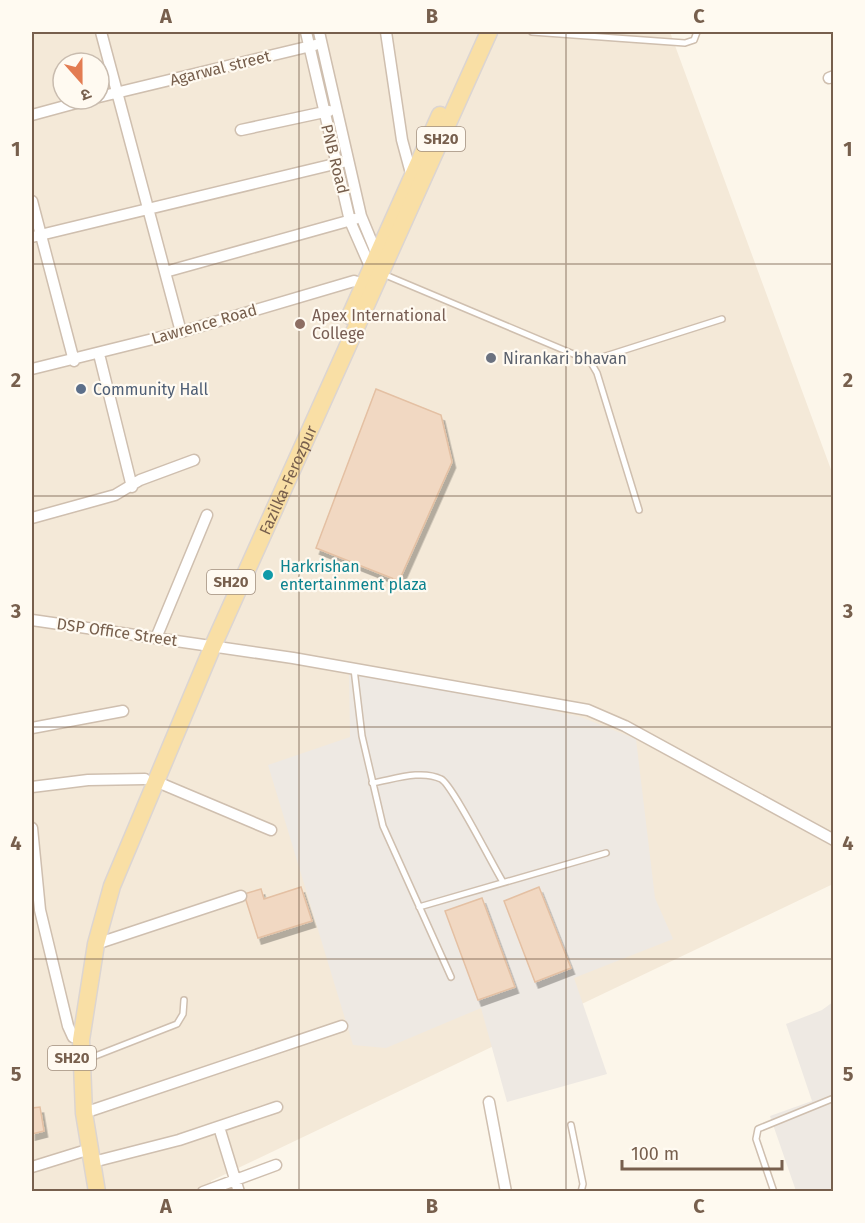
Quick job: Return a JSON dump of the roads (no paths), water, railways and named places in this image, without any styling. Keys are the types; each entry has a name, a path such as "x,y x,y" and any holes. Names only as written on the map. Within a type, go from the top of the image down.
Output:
{"main road":[{"name":"Fazilka-Ferozpur","path":"376,274 412,177 476,32"},
{"name":"Fazilka-Ferozpur","path":"94,937 102,883 376,274 489,32"},
{"name":"SH20","path":"94,937 76,995 73,1088 97,1191"},
{"name":"SH20","path":"88,1191 88,1154 81,1062 83,1022 94,937"}],"street":[{"path":"100,32 181,332"},
{"name":"PNB Road","path":"306,32 315,44 334,108 376,274"},
{"name":"PNB Road","path":"319,32 315,44 323,113 335,164 350,221 376,274"},
{"path":"386,32 402,140 412,177"},
{"name":"Agarwal street","path":"111,94 315,44"},
{"path":"242,130 323,113 334,108"},
{"path":"32,114 51,109"},
{"path":"36,236 347,161"},
{"path":"32,201 36,236 74,361"},
{"path":"165,272 361,216"},
{"name":"Lawrence Road","path":"32,369 74,361 181,332 376,274"},
{"path":"99,354 132,487"},
{"path":"32,518 115,495 132,487 140,480 194,460"},
{"path":"156,638 207,515"},
{"name":"DSP Office Street","path":"32,620 354,669 588,710 635,731 834,840"},
{"path":"32,728 123,711"},
{"path":"32,787 88,780 150,780 271,830"},
{"path":"32,828 40,910 68,1026 73,1037"},
{"path":"94,937 241,896"},
{"path":"84,1113 342,1026"},
{"path":"489,1102 506,1191"},
{"path":"32,1167 88,1154 150,1148 277,1107"},
{"path":"219,1126 239,1191"},
{"path":"203,1191 276,1165"}],"lane":[{"path":"532,32 685,43 694,40 697,32"},
{"path":"376,274 590,361 597,373 639,510"},
{"path":"590,361 722,318"},
{"path":"354,669 362,736 383,826 450,977"},
{"path":"372,783 412,776 431,776 444,780 454,792 472,830 502,882"},
{"path":"418,907 606,853"},
{"path":"81,1062 177,1024 183,1014 184,1000"},
{"path":"774,1191 756,1138 758,1130 834,1098"},
{"path":"571,1125 581,1174 581,1191"}],"place":[{"name":"Apex International College","path":"300,324"},
{"name":"Nirankari bhavan","path":"491,358"},
{"name":"Community Hall","path":"81,389"},
{"name":"Harkrishan entertainment plaza","path":"268,575"}]}
